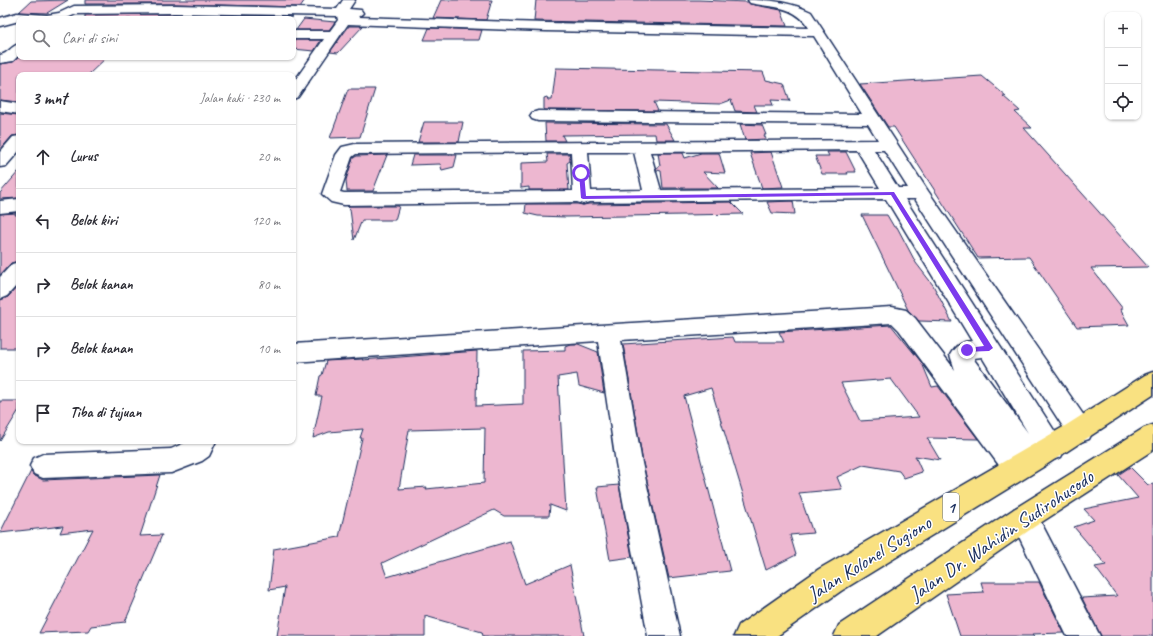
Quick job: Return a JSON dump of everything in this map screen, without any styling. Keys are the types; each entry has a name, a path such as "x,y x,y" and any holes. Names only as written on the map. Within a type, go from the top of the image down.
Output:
{"highway":[{"name":"Jalan Kolonel Sugiono","path":"750,636 829,581 1080,431 1153,382"},
{"name":"Jalan Dr. Wahidin Sudirohusodo","path":"850,636 1024,518 1153,436"}],"street":[{"path":"754,0 791,7 802,11 807,15 920,193 1080,431"},
{"path":"62,16 74,10 180,4 345,10 405,23 817,32"},
{"path":"167,16 180,4"},
{"path":"296,90 334,35 345,10"},
{"path":"0,22 16,18"},
{"path":"296,35 334,35"},
{"path":"0,59 8,58 16,51"},
{"path":"0,106 16,109"},
{"path":"538,116 872,119"},
{"path":"0,162 16,144"},
{"path":"862,145 989,348 1033,458"},
{"path":"889,145 355,149 348,151 344,155 331,190 331,194 337,198 344,199 583,198 920,193"},
{"path":"579,148 583,198"},
{"path":"641,148 654,196"},
{"path":"0,207 16,205"},
{"path":"296,353 886,314 898,316 1033,458"},
{"path":"608,332 629,463 664,636"},
{"path":"43,466 171,461 193,454 200,448 202,444"},
{"path":"1024,518 1084,636"}],"building":[{"path":"68,0 47,13 19,12 31,1"},
{"path":"85,0 305,0 300,7 175,4 85,4"},
{"path":"441,0 492,0 486,20 433,18"},
{"path":"536,0 699,0 748,2 750,4 781,10 787,26 534,21"},
{"path":"175,14 253,16 85,16"},
{"path":"304,19 335,22 329,30 296,30"},
{"path":"349,26 363,26 338,53 330,52"},
{"path":"429,28 482,30 479,40 424,40"},
{"path":"296,40 321,40 314,51 296,49"},
{"path":"16,60 104,60 91,72 16,72 16,102 0,100 0,64 13,62"},
{"path":"556,68 763,72 766,80 784,84 790,101 771,100 773,105 754,105 757,112 735,111 731,100 720,104 654,102 658,111 544,110 544,98 547,97 548,100 552,100"},
{"path":"982,76 1006,96 1003,96 1020,111 1015,112 1032,128 1024,128 1148,267 1091,268 1123,309 1120,309 1129,325 1077,327 1029,257 978,258 894,127 888,127 860,84"},
{"path":"348,89 375,89 360,137 330,138"},
{"path":"0,113 16,115 16,135 12,136 0,150"},
{"path":"424,122 463,122 459,142 418,142"},
{"path":"545,123 666,124 675,140 656,140 655,134 562,135 565,141 546,141"},
{"path":"740,124 762,125 766,139 745,140"},
{"path":"771,152 783,187 762,188 750,153"},
{"path":"827,152 846,152 856,172 847,172 848,174 822,174 815,156 829,156"},
{"path":"658,153 683,153 685,158 701,153 719,153 725,173 703,172 718,188 663,188 661,171 657,170 656,168 660,166"},
{"path":"547,154 570,154 570,161 567,163 569,190 529,190 529,187 521,188 521,163 548,162"},
{"path":"387,155 373,191 347,191 346,180 353,158 357,156"},
{"path":"413,155 457,155 454,167 442,170 440,164 410,165"},
{"path":"16,174 16,198 0,199 0,193"},
{"path":"793,201 795,214 772,213 767,202"},
{"path":"731,202 743,214 566,217 538,216 525,213 526,204 583,205"},
{"path":"347,206 399,206 395,220 362,220 354,240 350,209"},
{"path":"16,213 16,262 11,263 0,275 0,214"},
{"path":"862,215 887,215 894,227 897,227 916,263 933,285 952,322 919,321 908,310"},
{"path":"16,288 16,348 0,348 0,300 8,297"},
{"path":"891,325 922,363 932,387 938,386 978,439 927,438 940,460 915,456 922,472 904,478 899,471 863,465 837,477 842,489 799,493 813,533 790,535 796,555 766,570 711,388 684,396 730,571 669,578 643,463 623,344 733,337 735,342 784,342 779,332","holes":["891,379 919,417 860,421 841,383"]},
{"path":"570,344 578,344 598,352 604,393 579,386 577,374 558,377 566,511 550,505 549,516 504,516 494,510 382,563 387,577 510,541 525,584 570,565 584,636 483,636 482,632 425,616 425,636 277,636 285,587 269,590 274,549 339,537 362,438 360,438 363,429 329,432 313,438 322,396 316,396 320,376 322,375 326,361 363,359 362,360 477,351 476,406 523,404 523,351 565,350 565,346","holes":["485,428 484,483 426,489 427,487 399,489 409,430"]},
{"path":"0,401 16,401 16,415 0,441"},
{"path":"1130,467 1148,485 1153,484 1153,636 1101,636 1082,598 1117,596 1095,567 1106,565 1074,527 1094,520 1084,509 1138,498 1118,475"},
{"path":"31,471 33,475 43,480 160,475 140,536 162,535 125,622 91,626 88,631 39,633 93,529 60,533 63,526 0,533"},
{"path":"619,485 632,557 610,560 597,487"},
{"path":"981,582 1039,582 1064,633 1032,634 1034,636 960,636 946,594 984,592"}],"route":[{"path":"581,173 583,198 892,193 989,348 967,350"}]}
